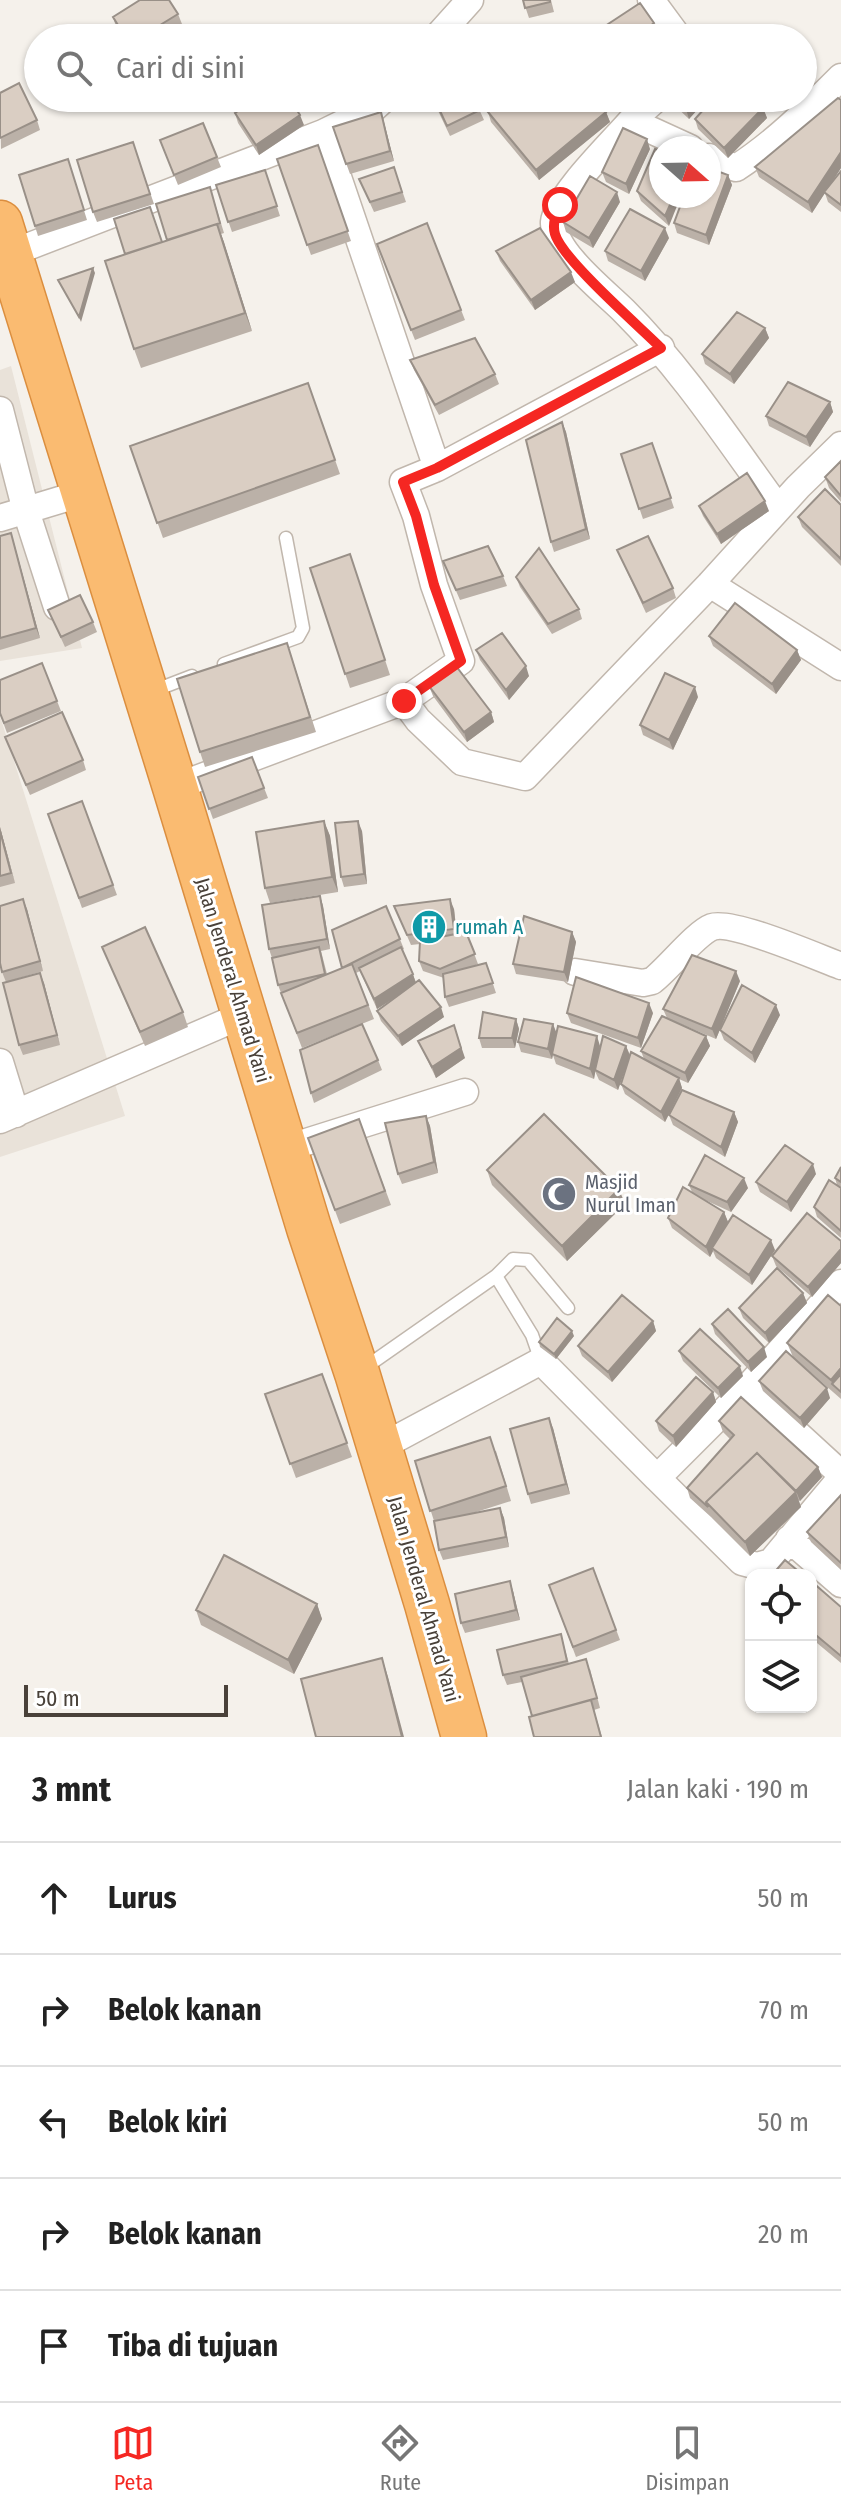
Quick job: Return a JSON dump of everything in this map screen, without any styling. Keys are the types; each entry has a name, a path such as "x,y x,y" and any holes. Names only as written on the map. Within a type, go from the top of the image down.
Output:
{"highway":[{"name":"Jalan Jenderal Ahmad Yani","path":"5,238 284,1149 357,1373 464,1737"}],"street":[{"path":"449,24 470,0"},
{"path":"651,0 669,24"},
{"path":"817,100 841,77"},
{"path":"5,238 323,133 366,112"},
{"path":"641,112 560,205 556,214 555,236 569,258 661,348 778,508"},
{"path":"721,162 736,168 804,112"},
{"path":"631,121 664,136"},
{"path":"323,133 437,468"},
{"path":"175,787 404,701 461,661 403,482 437,468 661,348"},
{"path":"0,410 26,511 57,607"},
{"path":"404,701 418,720 462,762 525,777 841,445"},
{"path":"0,518 83,493"},
{"path":"710,584 841,667"},
{"path":"575,972 643,983 652,981 702,934 711,927 721,926 747,932 841,966"},
{"path":"0,1062 8,1117 243,1015"},
{"path":"284,1149 465,1092"},
{"path":"657,1478 747,1388 841,1283"},
{"path":"379,1448 541,1361 747,1564 757,1566 771,1562 841,1476 747,1388"},
{"path":"789,1539 841,1584"}],"lane":[{"path":"215,668 298,637 303,628 286,538"},
{"path":"145,694 201,673"},
{"path":"357,1373 496,1276 513,1259 528,1260 568,1308"},
{"path":"496,1276 532,1335 541,1361"}],"shaded area":[{"path":"11,366 82,648 0,661 0,370"},
{"path":"0,716 125,1116 0,1157"}],"building":[{"path":"140,0 169,0 178,14 162,24 117,24 113,17"},
{"path":"523,0 550,0 550,2 525,8"},
{"path":"640,3 654,23 653,24 608,24"},
{"path":"19,83 24,93 24,112 33,112 37,120 0,138 0,93"},
{"path":"838,98 841,100 841,152 808,202 755,167"},
{"path":"298,112 300,115 256,145 235,113"},
{"path":"381,112 390,151 346,164 333,127"},
{"path":"440,112 476,112 447,126"},
{"path":"488,112 606,112 536,170"},
{"path":"701,112 759,112 724,148 721,136 712,136 695,119"},
{"path":"203,123 217,157 174,175 160,140"},
{"path":"623,128 647,139 626,184 602,172"},
{"path":"133,142 150,194 93,212 77,160"},
{"path":"318,145 348,231 307,245 277,159"},
{"path":"68,159 84,210 35,226 19,175"},
{"path":"649,163 649,202 637,191"},
{"path":"394,167 402,192 370,202 359,179"},
{"path":"265,170 277,206 228,222 216,185"},
{"path":"841,171 841,205 824,192"},
{"path":"721,172 728,175 721,194"},
{"path":"590,176 617,192 589,238 563,222"},
{"path":"210,187 220,223 167,240 156,204"},
{"path":"150,207 162,242 125,254 114,219"},
{"path":"656,208 669,208 665,216"},
{"path":"680,208 716,208 706,235 674,223"},
{"path":"630,209 665,228 641,271 605,251"},
{"path":"427,223 461,310 411,330 377,244"},
{"path":"217,224 245,313 134,349 105,261"},
{"path":"540,228 571,272 531,300 496,251"},
{"path":"93,268 79,317 58,280"},
{"path":"737,312 765,328 730,374 702,354"},
{"path":"475,338 495,374 435,405 410,360"},
{"path":"788,382 830,402 806,437 766,416"},
{"path":"308,383 335,460 157,523 130,446"},
{"path":"562,422 586,529 551,542 526,440"},
{"path":"652,443 671,498 639,509 621,454"},
{"path":"841,461 841,496 825,477"},
{"path":"747,473 765,501 717,534 699,506"},
{"path":"825,489 841,505 841,559 798,517"},
{"path":"11,533 36,628 0,638 0,536"},
{"path":"648,536 673,588 643,603 617,550"},
{"path":"488,546 503,576 456,590 443,561"},
{"path":"539,548 579,609 548,624 516,577"},
{"path":"350,554 385,660 345,674 310,568"},
{"path":"80,595 93,622 61,637 48,610"},
{"path":"735,603 797,650 772,684 709,636"},
{"path":"502,633 526,666 506,690 476,650"},
{"path":"287,643 310,717 200,752 177,679"},
{"path":"42,663 57,701 4,723 0,713 0,680"},
{"path":"456,666 491,712 464,732 429,686"},
{"path":"665,673 695,687 669,740 640,725"},
{"path":"62,712 83,760 26,785 5,737"},
{"path":"252,757 264,788 209,809 198,777"},
{"path":"82,801 113,885 79,898 48,814"},
{"path":"324,821 332,877 265,888 256,832"},
{"path":"358,821 364,874 341,877 335,823"},
{"path":"0,831 11,873 0,876"},
{"path":"320,896 327,939 269,949 262,905"},
{"path":"23,899 40,961 2,972 0,906"},
{"name":"rumah A","path":"450,899 454,929 407,935 394,906"},
{"path":"386,906 400,939 342,968 332,930"},
{"path":"524,916 572,932 564,972 513,964"},
{"path":"145,927 183,1012 140,1032 102,947"},
{"path":"466,932 475,954 440,969 419,961 420,941"},
{"path":"319,947 325,974 278,985 272,958"},
{"name":"rumah A","path":"401,947 413,974 374,999 359,968"},
{"path":"692,955 736,971 712,1029 663,1009"},
{"path":"486,963 493,983 445,997 443,974"},
{"path":"352,964 368,1005 297,1033 281,993"},
{"path":"40,973 57,1035 19,1045 3,983"},
{"path":"576,977 649,1003 638,1038 567,1013"},
{"path":"419,980 441,1007 398,1036 377,1011"},
{"path":"742,985 776,1005 752,1053 720,1030"},
{"path":"483,1012 516,1019 512,1038 479,1038"},
{"path":"662,1016 706,1036 685,1073 641,1051"},
{"path":"524,1019 553,1024 548,1049 518,1042"},
{"path":"362,1024 378,1060 311,1093 300,1050"},
{"path":"454,1025 461,1048 432,1067 418,1041"},
{"path":"558,1026 597,1036 590,1069 552,1054"},
{"path":"603,1036 626,1046 614,1080 595,1070"},
{"path":"631,1052 679,1078 661,1112 621,1084"},
{"path":"682,1090 734,1112 721,1147 669,1115"},
{"name":"Masjid Nurul Iman","path":"544,1114 619,1189 562,1246 487,1170"},
{"path":"426,1116 434,1162 398,1174 385,1123"},
{"path":"359,1119 385,1191 335,1210 308,1138"},
{"path":"785,1145 813,1164 787,1202 756,1182"},
{"path":"705,1155 744,1178 727,1202 689,1185"},
{"path":"841,1167 841,1182 835,1178"},
{"path":"829,1180 841,1188 841,1231 814,1207"},
{"path":"683,1187 724,1212 706,1247 668,1218"},
{"path":"807,1213 841,1241 841,1249 808,1287 772,1256"},
{"path":"733,1215 771,1240 749,1275 712,1248"},
{"path":"777,1268 803,1293 765,1333 739,1308"},
{"path":"622,1295 653,1321 608,1372 578,1346"},
{"path":"828,1295 841,1306 841,1368 831,1380 787,1343"},
{"path":"728,1309 764,1347 748,1362 712,1324"},
{"path":"557,1318 572,1331 554,1354 539,1342"},
{"path":"700,1329 740,1366 718,1388 679,1351"},
{"path":"786,1351 827,1388 800,1418 759,1381"},
{"path":"322,1374 347,1443 290,1464 265,1394"},
{"path":"841,1374 841,1392 832,1384"},
{"path":"696,1377 713,1392 673,1436 656,1421"},
{"path":"741,1397 818,1467 796,1491 757,1453 706,1502 708,1507 687,1488 734,1435 719,1421"},
{"path":"549,1418 566,1484 528,1494 510,1429"},
{"path":"490,1437 506,1486 430,1511 415,1461"},
{"path":"757,1453 796,1492 745,1542 706,1502"},
{"path":"841,1495 841,1563 807,1532"},
{"path":"500,1508 506,1537 439,1550 434,1521"},
{"path":"224,1555 317,1604 288,1660 196,1610"},
{"path":"785,1560 796,1569 777,1569"},
{"path":"593,1568 616,1630 573,1647 549,1585"},
{"path":"510,1581 516,1610 461,1623 455,1594"},
{"path":"817,1586 841,1607 841,1656 817,1636"},
{"path":"561,1634 567,1661 503,1675 497,1650"},
{"path":"382,1658 402,1737 316,1737 301,1679"},
{"path":"586,1659 597,1698 532,1716 521,1677"},
{"path":"591,1700 601,1737 534,1737 529,1717"}],"place":[{"name":"rumah A","path":"429,927"},
{"name":"Masjid Nurul Iman","path":"559,1194"}],"route":[{"path":"404,701 461,661 403,482 437,468 661,348 569,258 555,236 554,224 560,205"}]}
